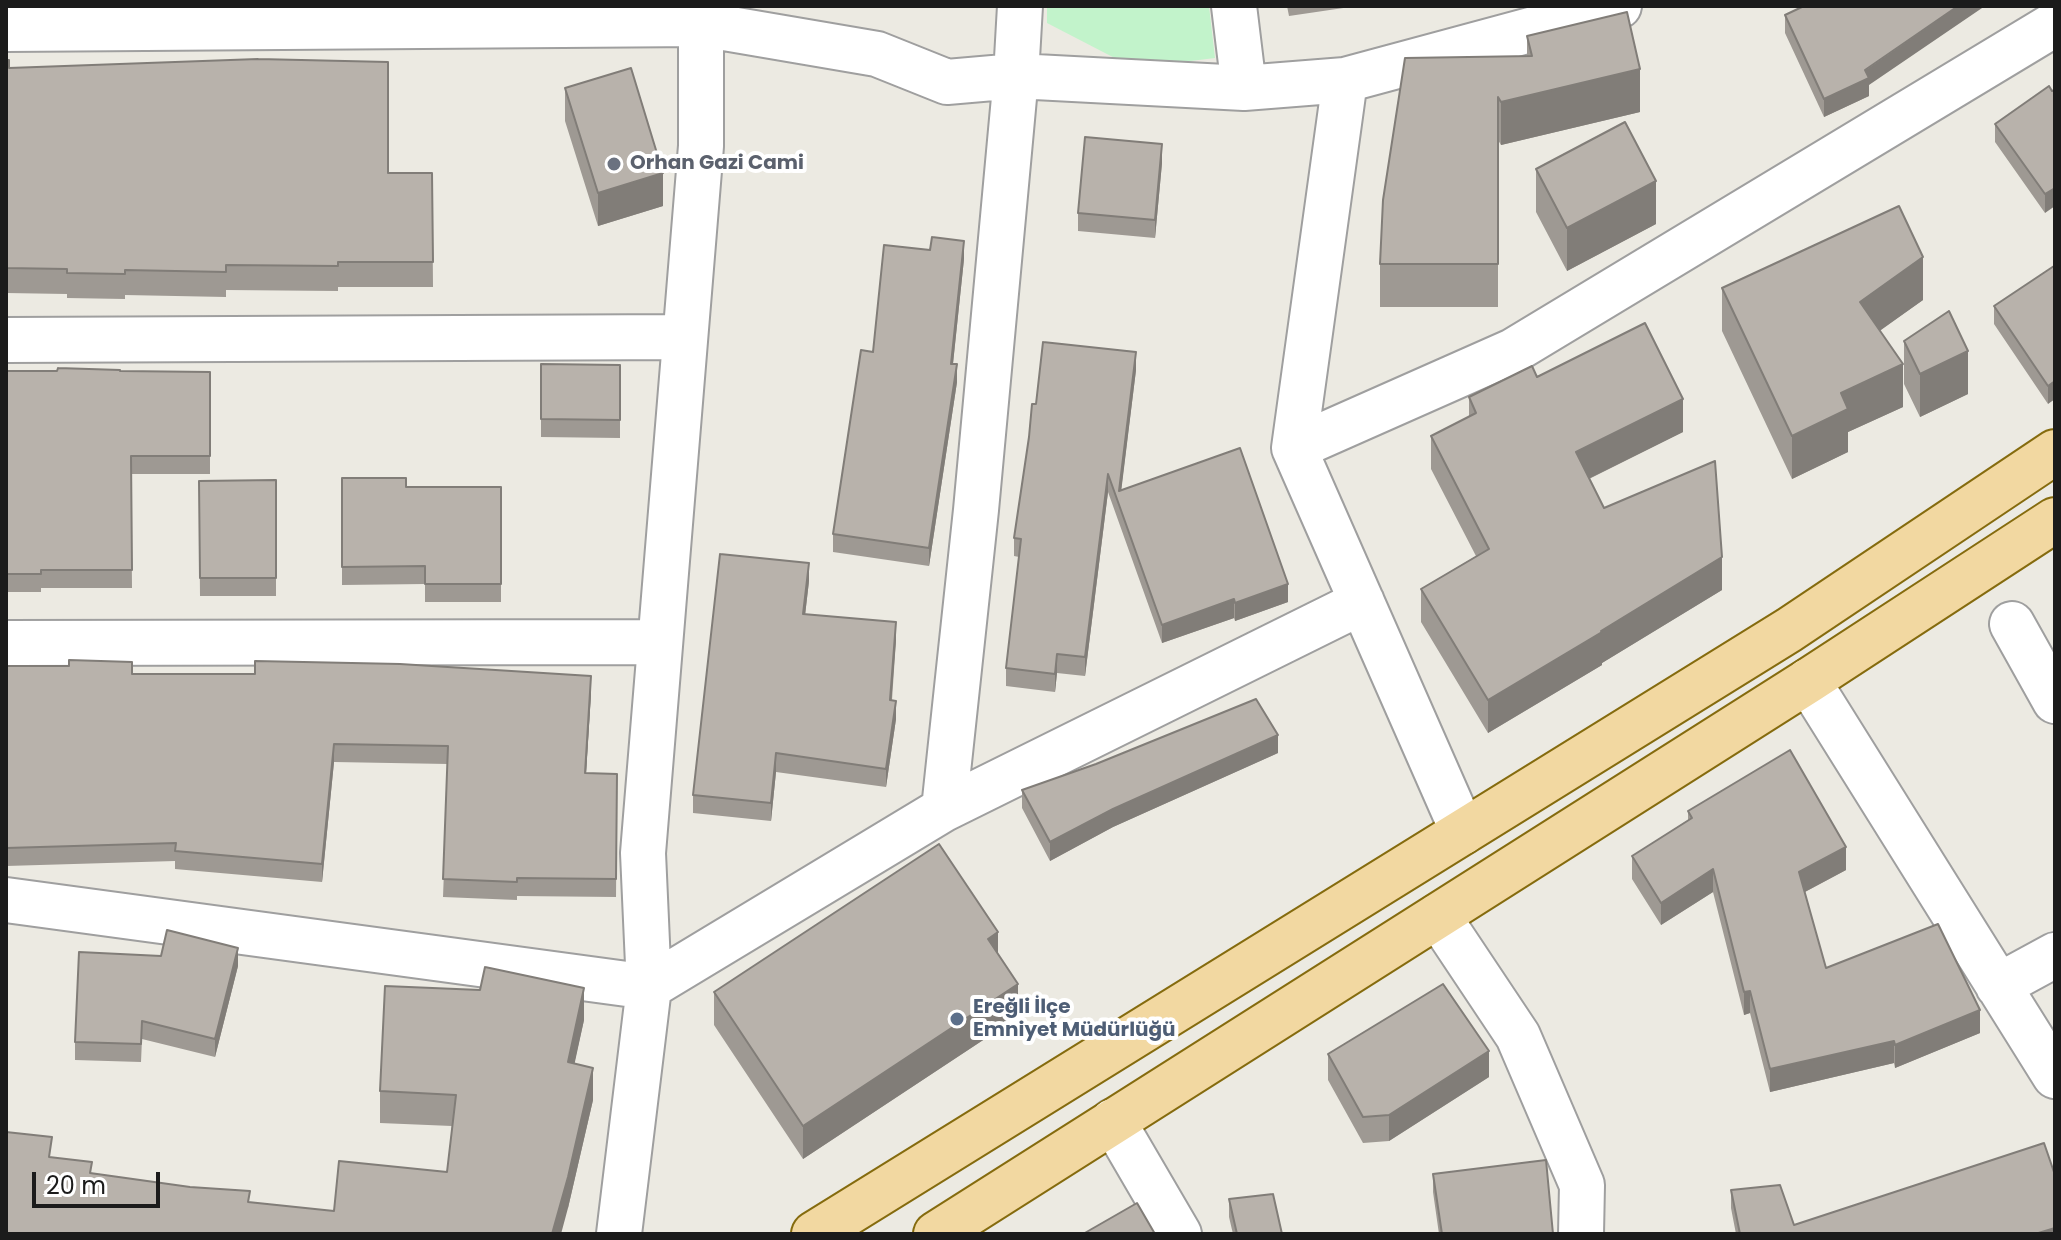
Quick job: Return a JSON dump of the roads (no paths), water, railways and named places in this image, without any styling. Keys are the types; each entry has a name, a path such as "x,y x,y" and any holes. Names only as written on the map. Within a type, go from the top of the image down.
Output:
{"main road":[{"path":"814,1234 1789,630 2055,452"},
{"path":"936,1234 1808,681 2055,520"}],"street":[{"path":"944,809 976,510 1020,6"},
{"path":"1234,6 1244,88"},
{"path":"6,29 701,24 877,54 947,82 1016,76 1244,88 1345,80 1619,6"},
{"path":"619,1234 649,987 643,853 701,146 701,24"},
{"path":"1294,448 1513,351 2055,24"},
{"path":"1345,80 1294,448 1463,832"},
{"path":"6,340 685,337"},
{"path":"6,900 649,987 944,809 1362,602"},
{"path":"2012,624 2055,701"},
{"path":"6,643 660,642"},
{"path":"1808,681 2055,1076"},
{"path":"1438,916 1518,1036 1582,1185 1581,1234"},
{"path":"1998,986 2055,955"},
{"path":"1113,1121 1179,1234"}],"place":[{"name":"Orhan Gazi Cami","path":"614,164"},
{"name":"Ereğli İlçe Emniyet Müdürlüğü","path":"957,1019"}]}
